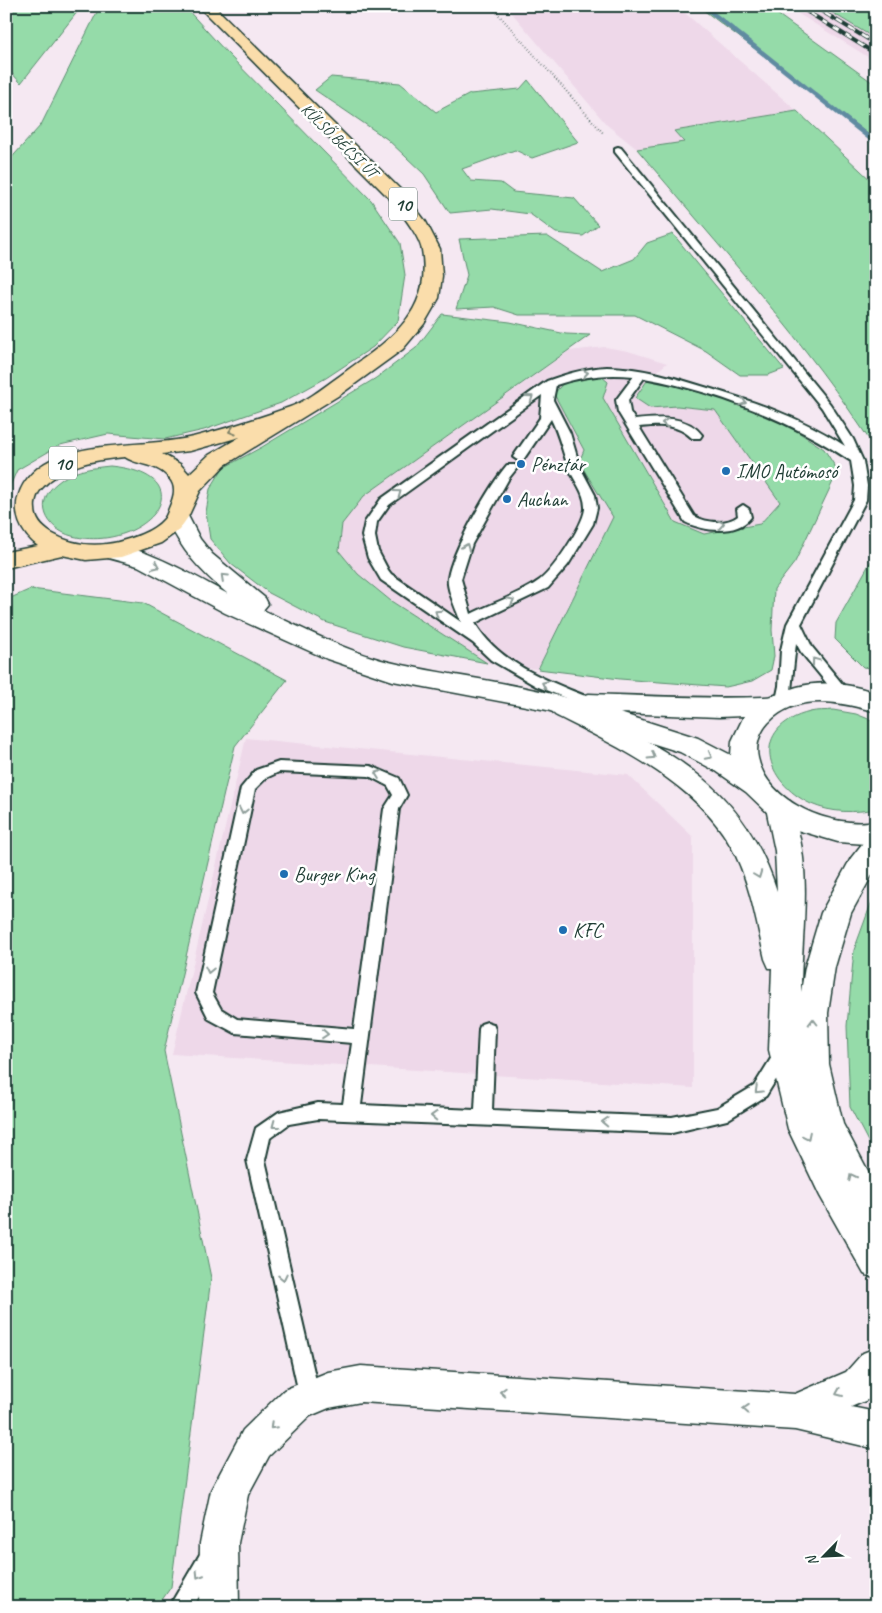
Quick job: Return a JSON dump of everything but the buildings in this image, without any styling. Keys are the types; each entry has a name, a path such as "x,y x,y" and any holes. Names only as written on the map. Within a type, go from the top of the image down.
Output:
{"main road":[{"name":"KÜLSŐ BÉCSI ÚT","path":"205,6 399,198 418,222 431,249 432,276 429,298 417,320 401,339 381,357 334,390 295,412"},
{"name":"10","path":"295,412 217,460 202,473 186,494 178,517 169,527 157,535 127,548 85,552 62,548 45,541 32,531 24,519 23,506 28,492 39,478 56,466 77,458 100,453 123,452 191,443 295,412"},
{"name":"10","path":"123,452 148,456 168,466 181,478 186,494"},
{"name":"10","path":"6,522 23,506"},
{"name":"10","path":"6,560 62,548"}],"street":[{"path":"178,517 190,542 198,552 226,580 288,631"},
{"path":"109,551 146,562 234,607 336,653 392,672 548,701 689,745 725,764 756,785 780,808 807,822 838,831 876,831"},
{"path":"548,701 719,708 777,703 814,693 843,694 874,701"},
{"path":"548,701 631,743 657,759 706,795 730,822 749,852 760,881 786,985"},
{"path":"756,785 745,763 744,741 753,722 777,703"},
{"path":"780,808 788,851 792,896 786,985 785,1050 804,1129 832,1185 876,1263"},
{"path":"876,847 862,866 836,912 820,967 813,1013 813,1064 827,1126 876,1220"},
{"path":"795,1412 859,1385 876,1365"},
{"path":"219,1607 219,1543 230,1490 256,1443 297,1403 328,1390 361,1384 795,1412 876,1431"}],"lane":[{"path":"618,150 826,406 846,435 858,460 862,482 860,500 794,624 788,650 786,686 777,703"},
{"path":"590,703 541,683 496,657 478,640 386,577 376,562 368,540 371,521 385,502 551,382 582,372 614,370 641,374 766,410 836,445 858,460"},
{"path":"641,374 622,400 624,412 689,519 698,525 712,526 741,520 745,517 743,509"},
{"path":"519,457 546,418 547,399 551,382"},
{"path":"467,621 543,585 563,562 587,524 591,508 589,495 578,476 564,433 547,399"},
{"path":"630,424 668,422 690,429 696,435"},
{"path":"478,640 467,621 458,599 454,579 466,544 504,476 511,468"},
{"path":"794,624 806,649 843,694"},
{"path":"351,1113 362,1037 392,809 400,795 394,782 371,771 279,767 263,772 254,779 248,788 204,993 208,1006 217,1017 235,1026 362,1037"},
{"path":"483,1118 487,1029"},
{"path":"310,1398 256,1160 262,1134 285,1117 318,1112 672,1125 721,1115 760,1091 785,1050"},
{"path":"180,1607 219,1543"}],"path":[{"path":"491,6 618,150"}],"shaded area":[{"path":"506,6 677,6 797,111 675,131 685,142 637,149 607,125"},
{"path":"786,6 821,6 876,39 876,62"},
{"path":"605,347 628,351 667,363 649,378 636,398 650,408 677,406 715,410 780,502 760,524 704,534 676,523 603,398 608,382 554,394 584,450 579,462 614,517 538,669 487,663 391,601 358,574 339,551 342,524 364,496 569,351"},
{"path":"246,738 628,775 693,837 693,1088 172,1054"}],"green space":[{"path":"9,6 82,6 21,83 6,67 11,40 7,32 6,23"},
{"path":"100,6 184,6 227,53 371,200 400,243 405,275 398,321 373,347 326,378 281,403 204,430 165,439 108,434 60,445 17,470 6,495 6,164 41,125"},
{"path":"698,6 766,6 876,85 876,140"},
{"path":"821,6 876,6 876,39"},
{"path":"331,77 400,83 436,112 470,94 520,89 528,80 578,142 532,158 515,150 462,169 471,181 501,183 513,192 574,198 598,225 583,236 556,233 530,214 492,209 450,213 424,174 387,139 315,90"},
{"path":"797,111 876,185 876,450 792,333 637,149 684,142 674,131"},
{"path":"673,234 784,369 768,375 740,375 706,351 635,315 519,315 494,307 456,309 467,275 459,239 547,236 602,272 634,259 647,243"},
{"path":"442,314 510,322 566,334 590,335 364,496 342,524 339,551 358,574 391,601 487,663 403,647 325,622 269,593 231,564 210,539 206,512 210,489 223,468 262,447 376,378 416,348"},
{"path":"601,376 608,382 603,398 675,522 704,534 760,524 780,502 715,410 677,406 650,408 635,398 649,378 741,404 792,428 824,449 838,471 795,562 774,589 772,630 774,656 771,670 752,681 726,687 620,679 538,669 613,517 579,462 584,450 554,394 564,382"},
{"path":"110,466 140,473 157,484 161,497 156,512 142,524 123,534 98,539 72,536 55,527 46,514 44,506 50,490 57,483 75,472"},
{"path":"876,552 876,669 863,667 835,639 836,623"},
{"path":"31,589 143,603 287,680 235,746 164,1051 211,1278 171,1587 157,1607 6,1607 6,600"},
{"path":"833,710 856,714 876,722 876,809 843,811 811,804 795,794 782,782 774,769 770,755 771,742 778,730 791,719 810,712"},
{"path":"876,890 876,1157 850,1107 847,1026 854,950"}],"waterway":[{"path":"703,6 876,144"}],"railway":[{"path":"798,6 876,54"},
{"path":"813,6 876,44"}],"place":[{"name":"Pénztár","path":"521,464"},
{"name":"IMO Autómosó","path":"726,471"},
{"name":"Auchan","path":"507,499"},
{"name":"Burger King","path":"284,874"},
{"name":"KFC","path":"563,930"}]}
